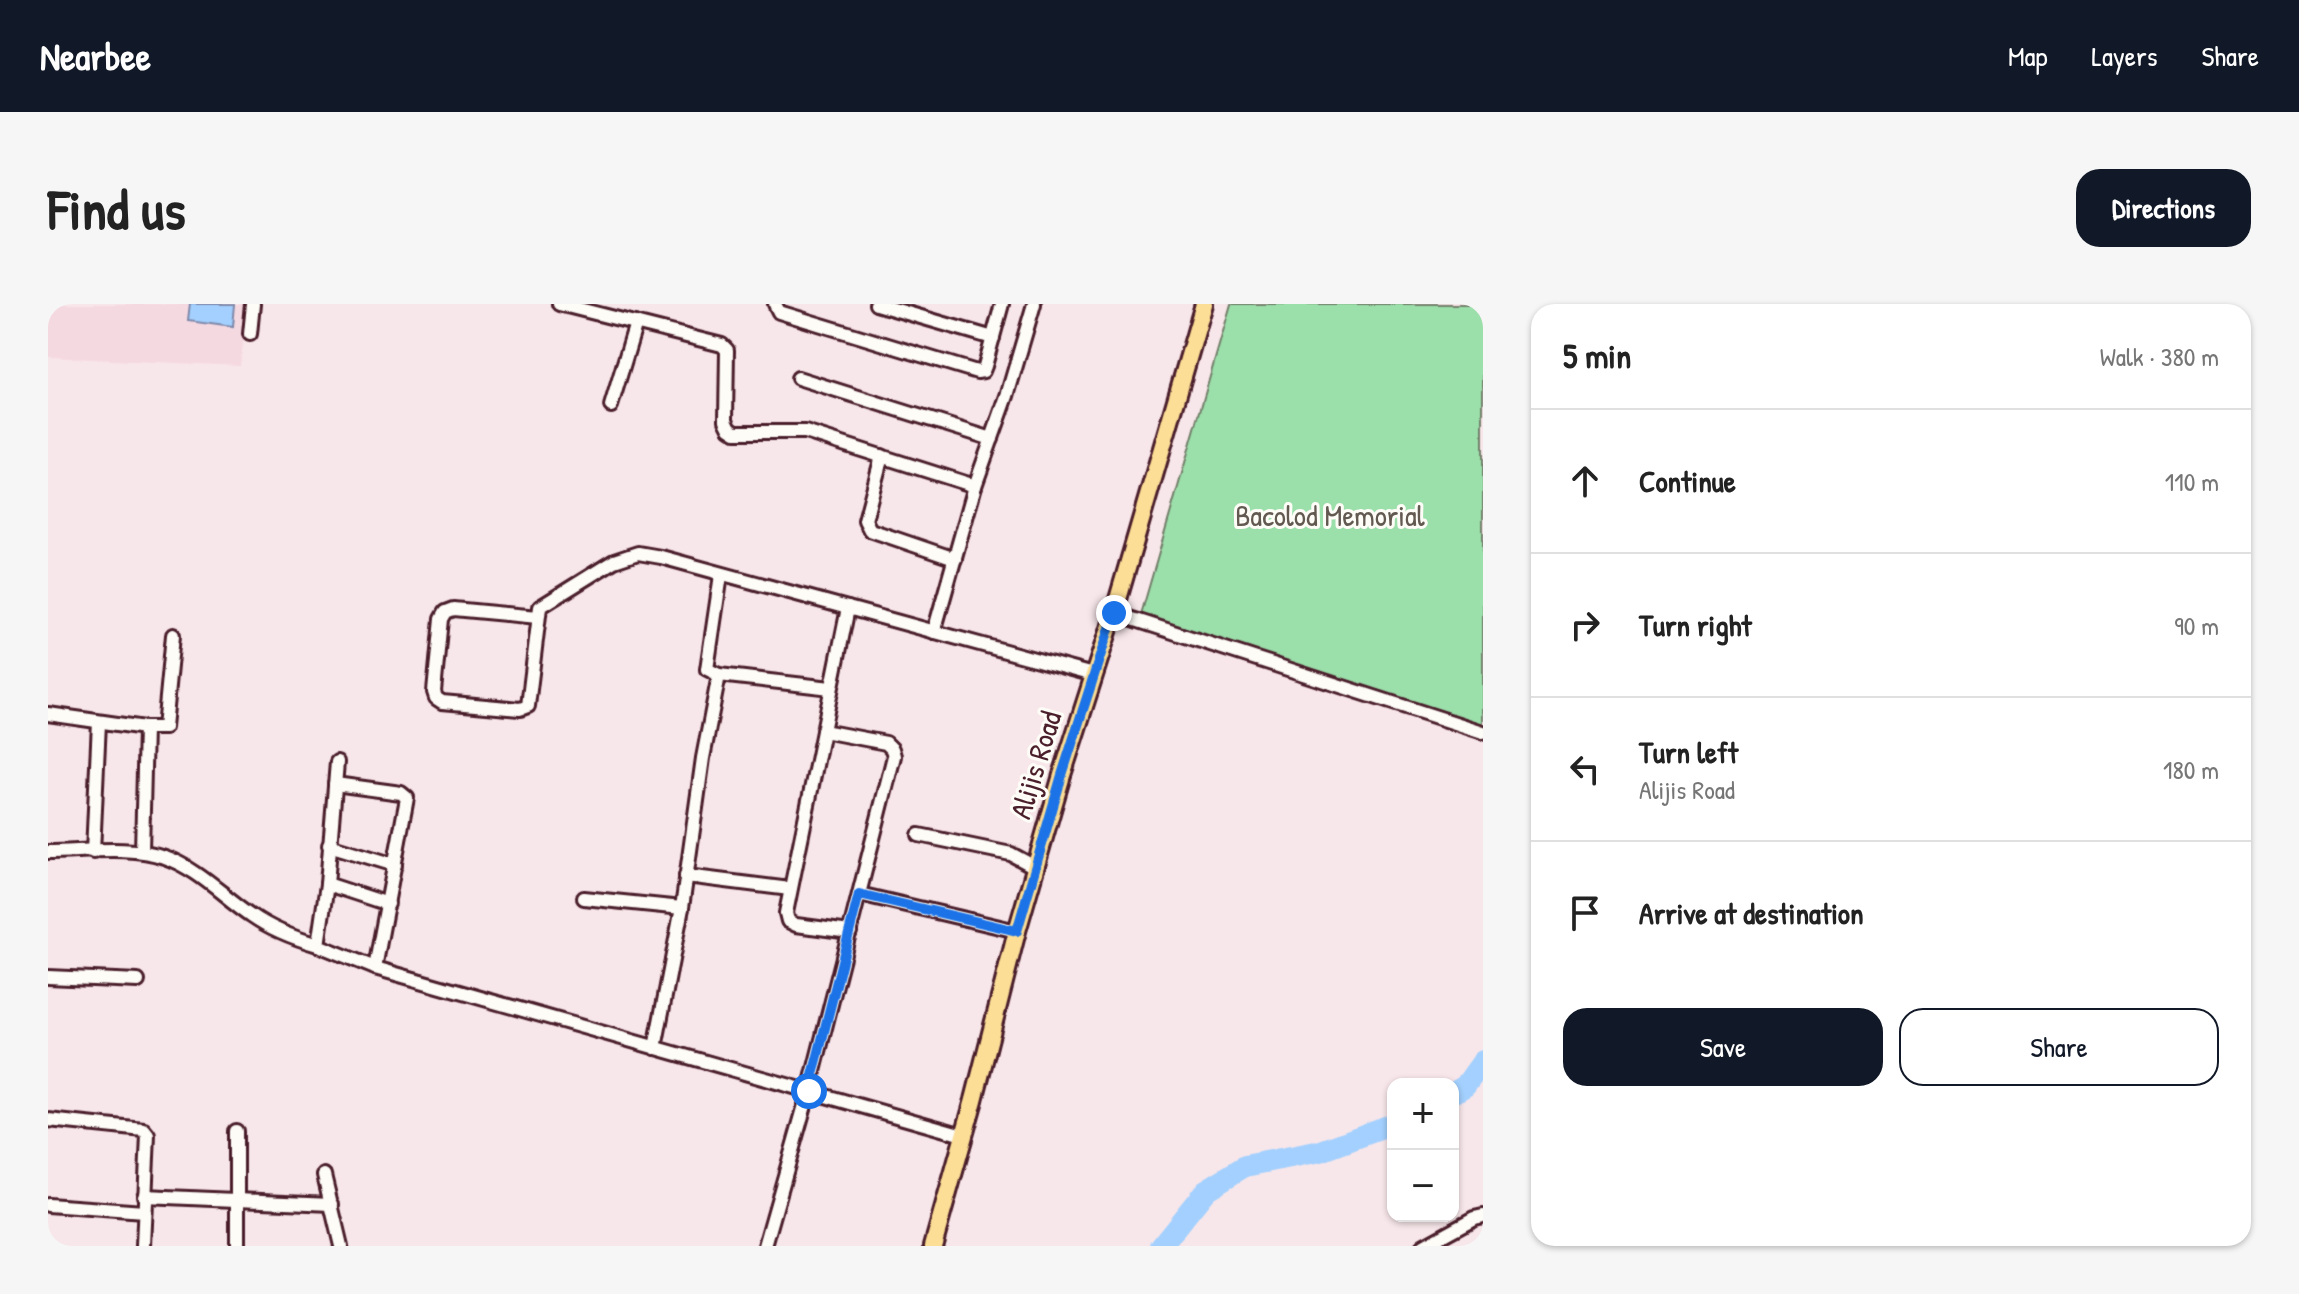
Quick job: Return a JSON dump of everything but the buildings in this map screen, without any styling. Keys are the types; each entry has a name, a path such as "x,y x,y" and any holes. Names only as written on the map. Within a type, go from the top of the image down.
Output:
{"main road":[{"name":"Alijis Road","path":"933,1246 1035,867 1114,613 1202,304"}],"street":[{"path":"250,334 253,304"},
{"path":"559,304 722,345 727,350 726,420 736,432 805,432 975,486"},
{"path":"775,304 779,312 977,372 983,371 1002,304"},
{"path":"876,304 993,338"},
{"path":"934,632 975,486 1034,304"},
{"path":"611,406 636,323"},
{"path":"798,378 992,439"},
{"path":"882,456 865,520 867,526 870,530 955,559"},
{"path":"538,617 453,609 445,612 441,619 436,698 442,702 520,709 528,706 540,607 614,561 638,553 1093,675"},
{"path":"721,575 707,669 719,675 831,688"},
{"path":"848,608 786,913 788,921 796,925 850,932"},
{"path":"1114,613 1483,732"},
{"path":"48,714 159,730 166,725 173,635"},
{"path":"655,1048 682,908 703,758 719,675"},
{"path":"93,852 99,722"},
{"path":"142,851 145,728"},
{"path":"765,1246 809,1091 894,756 886,743 823,731"},
{"path":"318,945 327,884 337,762"},
{"path":"335,784 401,793 407,798 375,968"},
{"path":"919,835 1011,854 1035,867"},
{"path":"329,845 395,865"},
{"path":"48,852 142,851 166,857 291,938 318,945 375,968 963,1135"},
{"path":"686,876 790,889"},
{"path":"327,884 388,904"},
{"path":"859,894 1017,931"},
{"path":"584,898 682,908"},
{"path":"48,977 138,981"},
{"path":"48,1120 144,1130 148,1135 143,1246"},
{"path":"237,1131 237,1246"},
{"path":"324,1175 341,1246"},
{"path":"144,1196 332,1204"},
{"path":"48,1205 144,1212"},
{"path":"1423,1246 1483,1216"}],"shaded area":[{"path":"48,304 249,304 240,366 48,357"}],"green space":[{"name":"Bacolod Memorial","path":"1231,304 1483,304 1483,725 1140,618"}],"water":[{"path":"190,304 235,304 233,327 188,321"}],"waterway":[{"path":"1459,1090 1483,1061"},
{"path":"1161,1246 1206,1190 1245,1166 1321,1151 1387,1126"}],"route":[{"path":"809,1091 859,894 1017,931 1062,775 1114,613"}]}
